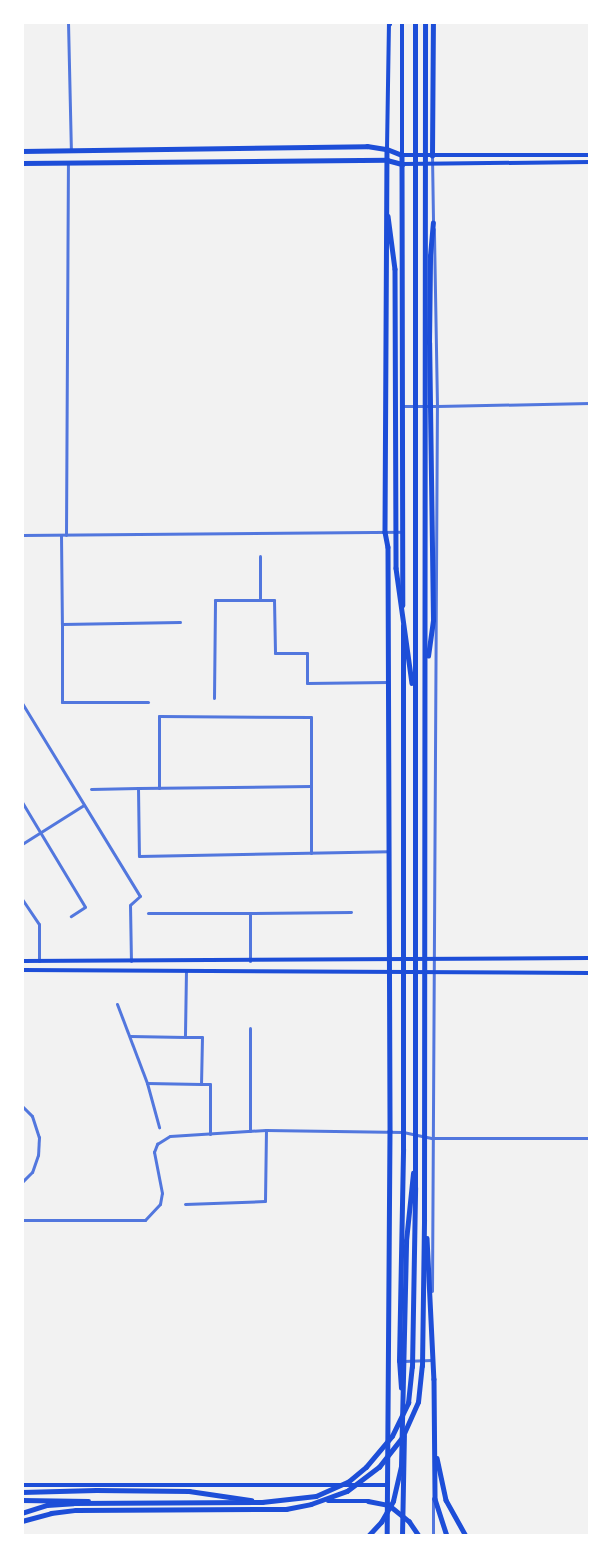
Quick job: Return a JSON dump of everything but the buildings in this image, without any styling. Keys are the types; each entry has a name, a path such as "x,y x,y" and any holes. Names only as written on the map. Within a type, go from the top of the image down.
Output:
{"main road":[{"path":"402,22 403,1132 399,1361 404,1426 402,1536"},
{"path":"22,1513 47,1505 73,1503 262,1502 316,1496 348,1482 384,1446 408,1403 412,1367 415,1150 415,22"},
{"path":"22,1521 51,1513 91,1509 286,1509 335,1497 360,1483 393,1451 418,1402 422,1366 424,1220 425,22"},
{"path":"432,156 433,22"},
{"path":"387,1536 390,1131 385,532 389,23"},
{"path":"22,151 368,146 387,149 402,155 590,155"},
{"path":"22,163 387,160 402,164 590,162"},
{"path":"388,216 395,291 396,568 414,700"},
{"path":"425,674 433,620 430,256 433,223"},
{"path":"22,961 590,958"},
{"path":"22,970 590,973"},
{"path":"368,1536 381,1522 393,1501 401,1466 406,1241 415,1150"},
{"path":"424,1220 429,1258 435,1499 447,1536"},
{"path":"434,1443 443,1490 466,1536"},
{"path":"22,1485 387,1485"},
{"path":"22,1492 189,1491 262,1502"},
{"path":"22,1500 368,1501 389,1505 399,1510 419,1536"}],"street":[{"path":"68,22 71,150"},
{"path":"432,156 433,223 436,242 437,406 432,1138 433,1536"},
{"path":"66,535 68,162"},
{"path":"403,406 590,403"},
{"path":"22,535 403,532"},
{"path":"61,535 62,702 148,702"},
{"path":"260,556 260,600"},
{"path":"214,698 215,600 274,600 275,654 307,652 307,683 388,682"},
{"path":"62,624 180,622"},
{"path":"22,703 140,896 130,905 130,961"},
{"path":"159,788 159,716 311,717 311,853"},
{"path":"91,789 311,786"},
{"path":"138,788 139,856 389,851"},
{"path":"22,802 85,907 71,916"},
{"path":"22,844 84,805"},
{"path":"22,899 39,924 39,961"},
{"path":"250,912 250,961"},
{"path":"148,913 351,912"},
{"path":"185,1037 186,970"},
{"path":"117,1004 147,1083 159,1127"},
{"path":"250,1028 250,1131"},
{"path":"130,1036 202,1037 201,1084"},
{"path":"147,1083 210,1084 210,1134"},
{"path":"22,1106 32,1116 39,1137 38,1155 32,1172 22,1182"},
{"path":"185,1204 265,1201 266,1130"},
{"path":"22,1220 145,1220 160,1204 162,1193 154,1152 157,1144 170,1136 266,1130 390,1131 432,1138 590,1138"},
{"path":"399,1361 432,1360"}]}
